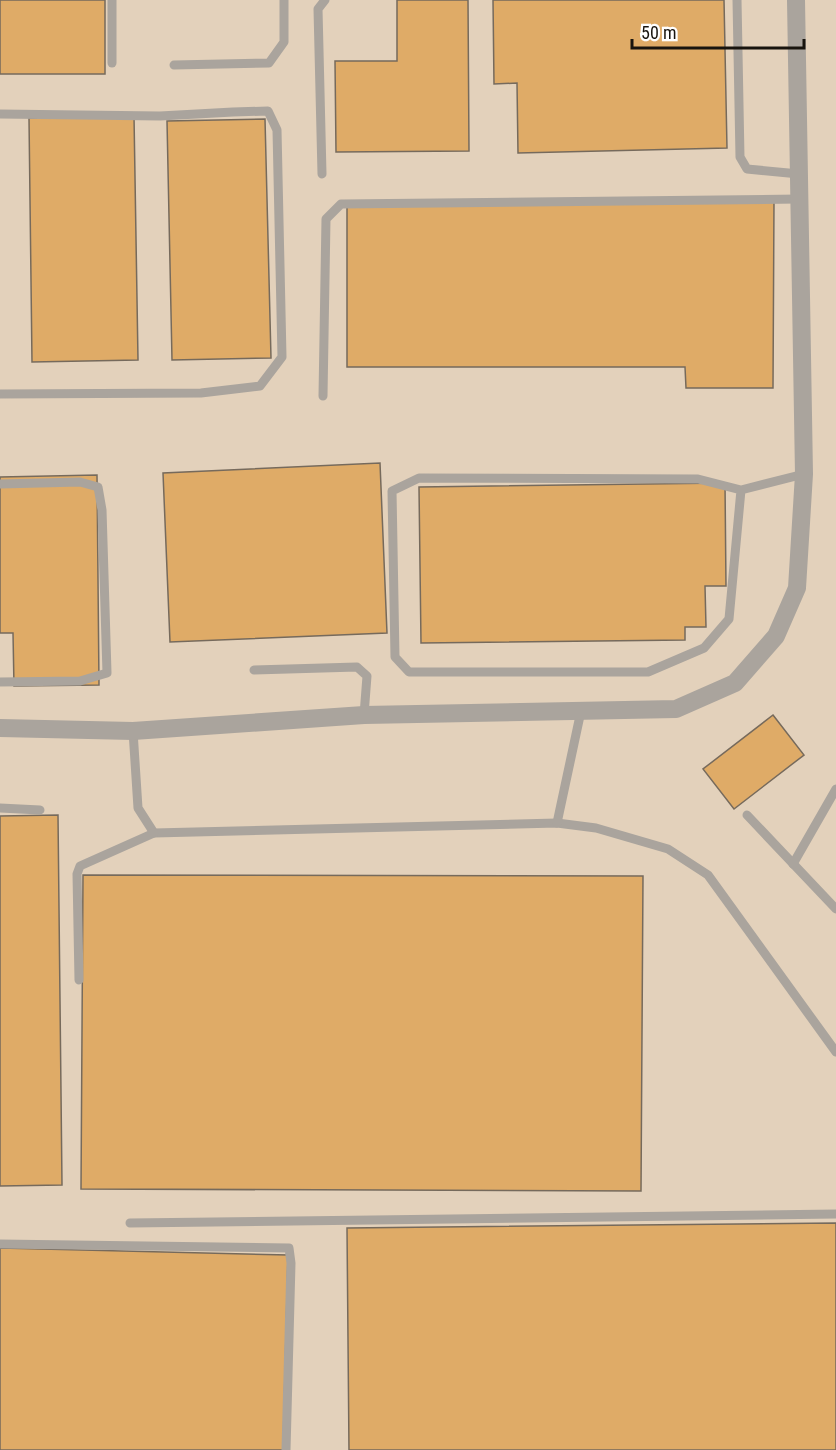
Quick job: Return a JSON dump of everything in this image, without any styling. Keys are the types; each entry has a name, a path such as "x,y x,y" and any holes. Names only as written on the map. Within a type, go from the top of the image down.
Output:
{"street":[{"path":"0,728 133,730 364,716 676,709 735,683 776,636 797,588 804,474 796,0"}],"lane":[{"path":"112,0 112,63"},
{"path":"174,65 269,63 284,42 284,0"},
{"path":"322,174 318,9 325,0"},
{"path":"737,0 740,157 747,169 799,174"},
{"path":"0,114 160,116 268,111 277,130 282,357 260,386 201,393 0,393"},
{"path":"323,396 326,219 341,204 799,199"},
{"path":"741,490 729,619 704,648 648,672 409,672 395,657 392,491 419,478 698,479 741,490 804,474"},
{"path":"0,484 80,482 98,487 102,510 107,673 80,681 0,682"},
{"path":"254,670 357,667 367,676 364,716"},
{"path":"557,823 582,711"},
{"path":"133,730 138,808 154,833"},
{"path":"793,864 836,789"},
{"path":"0,808 40,810"},
{"path":"747,815 836,909"},
{"path":"79,980 77,874 80,866 154,833 557,823 596,828 668,849 708,875 836,1052"},
{"path":"130,1223 836,1214"},
{"path":"0,1244 289,1248 291,1263 286,1450"}],"shaded area":[{"path":"0,0 836,0 836,1450 0,1450"}],"building":[{"path":"0,0 105,0 105,74 0,74"},
{"path":"397,0 468,0 469,151 336,152 335,61 397,61"},
{"path":"493,0 724,0 727,148 518,153 517,83 494,84"},
{"path":"134,116 138,360 32,362 29,118"},
{"path":"265,119 271,358 172,360 167,121"},
{"path":"347,201 774,201 773,388 686,388 685,367 347,367"},
{"path":"380,463 387,633 170,642 163,473"},
{"path":"97,475 99,685 14,686 13,633 0,633 0,477"},
{"path":"725,483 726,586 705,586 706,627 685,627 685,640 421,643 419,487"},
{"path":"773,715 804,755 734,809 703,769"},
{"path":"58,815 62,1185 0,1186 0,816"},
{"path":"83,875 643,876 641,1191 81,1189"},
{"path":"836,1223 836,1450 349,1450 347,1228"},
{"path":"0,1248 288,1255 283,1450 0,1450"}]}
